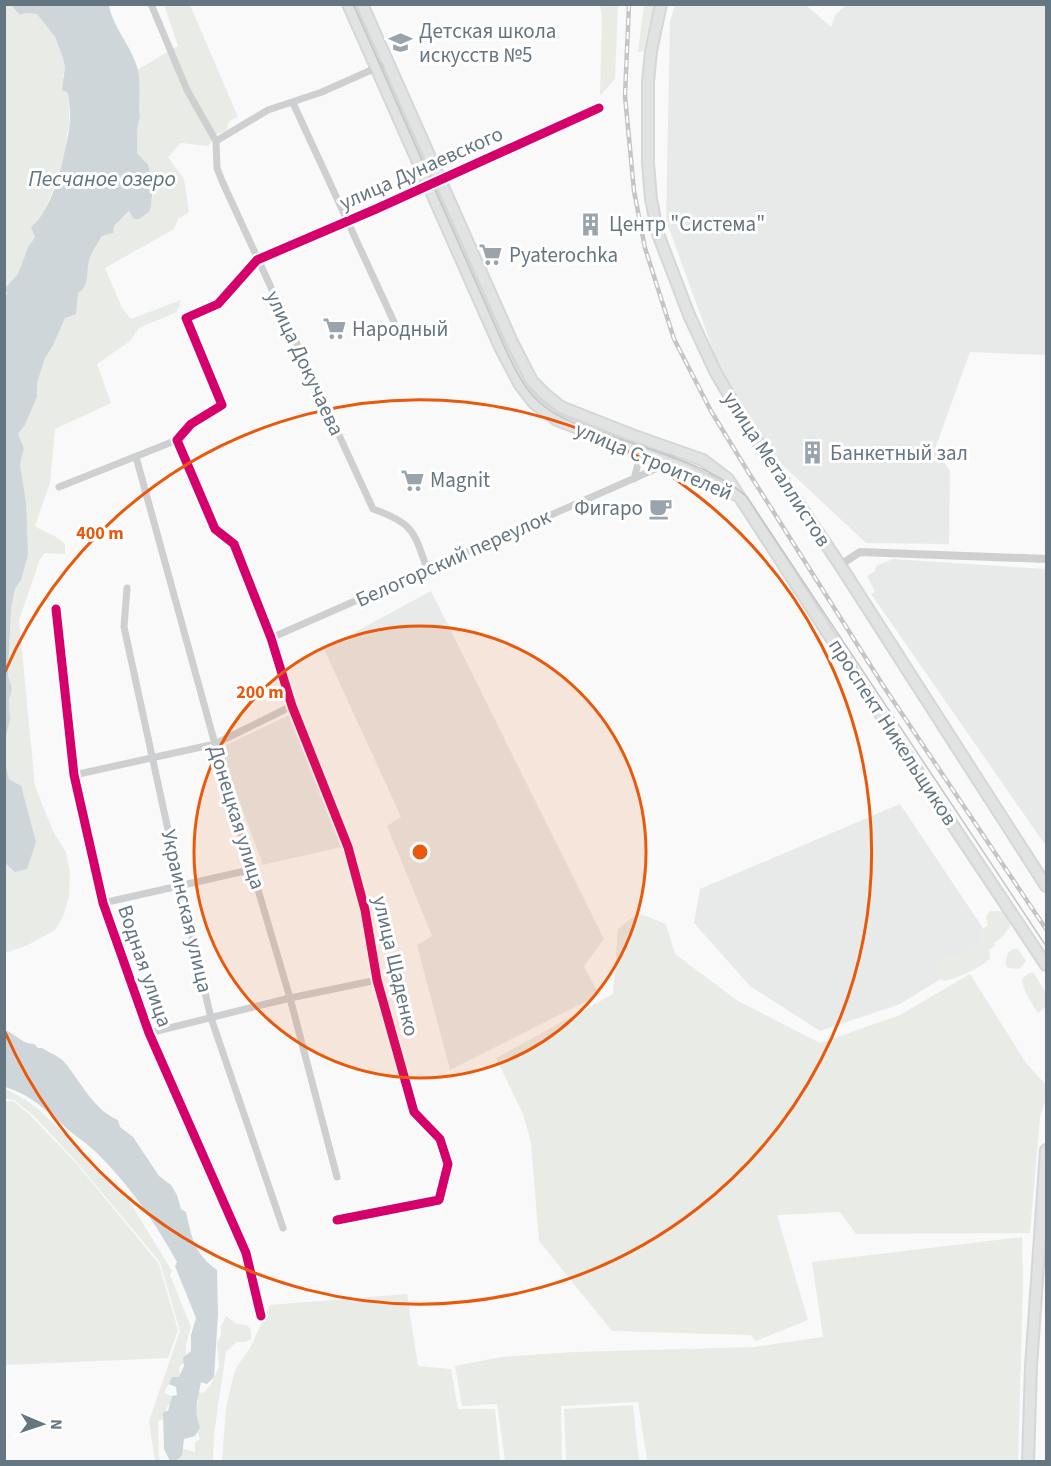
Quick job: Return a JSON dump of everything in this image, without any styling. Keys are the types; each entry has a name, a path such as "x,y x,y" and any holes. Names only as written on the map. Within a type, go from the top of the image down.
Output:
{"main road":[{"name":"улица Строителей","path":"348,4 500,347 520,385 534,403 557,420 684,469 742,498"},
{"name":"улица Строителей","path":"362,4 485,284 532,381 561,407 644,440 703,460 719,470 742,498"},
{"name":"улица Металлистов","path":"661,4 651,51 647,125 651,199 658,234 689,315 715,371 746,425 840,565 1047,886"},
{"name":"проспект Никельщиков","path":"742,498 934,797 1047,965"},
{"path":"1028,1461 1031,1366 1047,1150"}],"street":[{"name":"улица Докучаева","path":"151,4 187,90 216,141 217,168 256,260 306,361 373,509 390,515 409,526 427,569"},
{"path":"216,141 268,110 322,92 387,63"},
{"path":"388,94 399,89"},
{"path":"293,103 394,322"},
{"name":"улица Дунаевского","path":"256,260 599,108"},
{"path":"59,487 177,440 191,424 222,405 186,318 218,304 256,260"},
{"path":"474,288 485,284"},
{"path":"500,347 512,342"},
{"path":"617,444 627,433"},
{"path":"627,433 628,448"},
{"name":"улица Щаденко","path":"177,440 215,529 234,544 271,638 292,706 348,847 365,910 377,980 414,1112 440,1139 448,1164 439,1200 337,1220"},
{"path":"634,479 644,440"},
{"path":"669,463 674,450"},
{"path":"684,469 688,455"},
{"name":"Донецкая улица","path":"136,457 215,744 254,869 337,1177"},
{"name":"Белогорский переулок","path":"271,638 669,463"},
{"path":"840,565 860,552 1047,559"},
{"name":"Украинская улица","path":"127,588 124,627 211,1018 283,1228"},
{"name":"Водная улица","path":"56,609 74,775 103,903 149,1033 246,1253 261,1316"},
{"path":"74,775 215,744 292,706"},
{"path":"103,903 254,869"},
{"path":"149,1033 290,998 377,980"}],"shaded area":[{"path":"11,4 20,15 37,14 55,37 65,67 63,77 68,93 70,127 67,133 65,157 45,210 38,222 35,236 28,247 18,274 5,288 4,5"},
{"path":"164,5 190,5 238,117 229,121 226,131 217,134 208,146 181,143 168,157 184,179 189,212 178,219 174,229 105,268 122,308 131,319 181,300 177,312 139,328 130,341 97,364 111,403 55,429 50,483 35,526 62,542 65,545 65,554 45,553 40,559 19,620 35,786 53,831 66,852 70,872 69,897 63,917 55,930 28,945 5,953 5,863 15,872 9,779 5,767 5,740 10,720 9,700 12,689 8,675 11,609 15,589 21,580 26,502 20,465 24,448 18,434 25,425 37,397 37,383 45,358 78,293 90,258 102,236 113,233 114,226 130,211 148,212 151,204 152,181 137,153 140,118 137,70 178,46"},
{"path":"600,5 618,5 615,79 600,96 602,18"},
{"path":"644,5 654,5 643,51 638,52"},
{"path":"675,5 806,5 831,27 835,15 846,5 1046,5 1046,355 970,352 935,449 950,471 949,544 866,543 774,457 744,411 716,358 666,220 670,22"},
{"path":"893,559 1046,569 1046,846 871,594 875,592 867,576 875,571 876,566"},
{"path":"431,591 604,939 584,966 599,995 450,1070 417,945 432,936 387,826 401,817 324,649"},
{"path":"293,713 346,846 263,865 220,748"},
{"path":"900,804 995,946 900,1004 820,1031 750,986 694,923 700,889"},
{"path":"990,911 1002,911 1010,927 989,947 990,959 968,973 943,981 935,970 939,962 974,947 979,940 981,930 988,925 986,917"},
{"path":"638,913 666,924 675,954 738,1001 820,1043 900,1015 970,974 1026,1063 1046,1085 1046,1099 1040,1117 1030,1233 856,1234 840,1212 777,1215 808,1320 756,1341 751,1335 612,1331 539,1241 531,1142 523,1114 496,1058 613,994 618,929"},
{"path":"1013,949 1018,949 1026,961 1019,969 1008,968 1005,964 1008,953"},
{"path":"1029,973 1034,973 1046,993 1046,1007 1038,1013 1023,984 1022,979"},
{"path":"4,1088 42,1112 118,1189 131,1204 172,1271 170,1275 191,1327 186,1344 186,1360 179,1367 180,1375 175,1385 168,1385 164,1393 172,1396 173,1403 168,1405 163,1419 158,1421 161,1461 155,1461 149,1421 180,1331 160,1262 74,1159 34,1116 14,1100 5,1099"},
{"path":"4,1101 13,1101 30,1115 76,1163 159,1264 178,1330 168,1358 5,1365"},
{"path":"1022,1237 1023,1286 1018,1461 647,1461 638,1402 561,1406 562,1461 505,1461 497,1404 462,1406 455,1366 501,1357 575,1352 754,1347 823,1337 812,1262"},
{"path":"407,1294 418,1366 451,1369 458,1409 495,1409 500,1461 222,1461 226,1407 235,1370 251,1346 270,1305"},
{"path":"226,1316 237,1324 247,1325 251,1330 251,1339 236,1342 226,1352 214,1434 213,1461 179,1462 180,1448 195,1452 195,1443 200,1439 195,1421 197,1391 203,1393 210,1386 219,1367 217,1343"},
{"path":"633,1405 639,1461 566,1461 564,1409"}],"water":[{"name":"Песчаное озеро","path":"11,5 109,6 138,70 140,118 137,153 148,165 153,185 149,212 139,219 134,219 129,211 114,226 113,233 102,236 94,249 85,286 78,293 76,314 65,318 45,358 37,383 37,397 25,425 18,434 24,448 20,465 26,502 28,555 21,580 15,589 11,609 8,675 12,689 9,700 10,720 5,741 4,298 7,294 5,288 18,274 28,247 35,237 31,227 39,219 52,195 62,165 70,121 68,93 62,90 65,67 55,37 37,14 20,15"},
{"path":"5,762 9,779 21,786 36,842 27,869 15,872 5,863"},
{"path":"5,1030 22,1041 34,1044 61,1059 95,1103 118,1120 120,1127 133,1137 159,1176 171,1185 181,1209 186,1212 195,1245 203,1258 217,1270 218,1315 214,1377 207,1384 201,1382 196,1410 200,1427 195,1436 184,1439 182,1455 177,1461 170,1461 164,1449 163,1412 168,1411 172,1396 177,1395 176,1387 169,1384 172,1377 179,1377 184,1366 183,1358 191,1351 191,1335 196,1318 175,1266 177,1262 141,1205 98,1154 36,1102 5,1087"}],"tram line":[{"path":"353,4 504,346 527,389 545,407 567,420 677,458 715,476 747,497 1046,946"}],"railway":[{"path":"629,4 625,96 634,191 645,248 674,339 711,411 747,470 886,690 1046,929"}],"cycle path":[{"path":"337,1220 439,1200 448,1164 440,1139 414,1112 377,980 365,910 348,847 292,706 271,638 234,544 215,529 177,440 191,424 222,405 186,318 218,304 257,260 599,108"},
{"path":"56,609 74,775 103,903 149,1033 246,1253 261,1316"}],"place":[{"name":"Детская школа искусств №5","path":"401,43"},
{"name":"Центр \"Система\"","path":"591,224"},
{"name":"Pyaterochka","path":"491,255"},
{"name":"Народный","path":"334,329"},
{"name":"Банкетный зал","path":"812,453"},
{"name":"Magnit","path":"412,480"},
{"name":"Фигаро","path":"661,508"}]}
